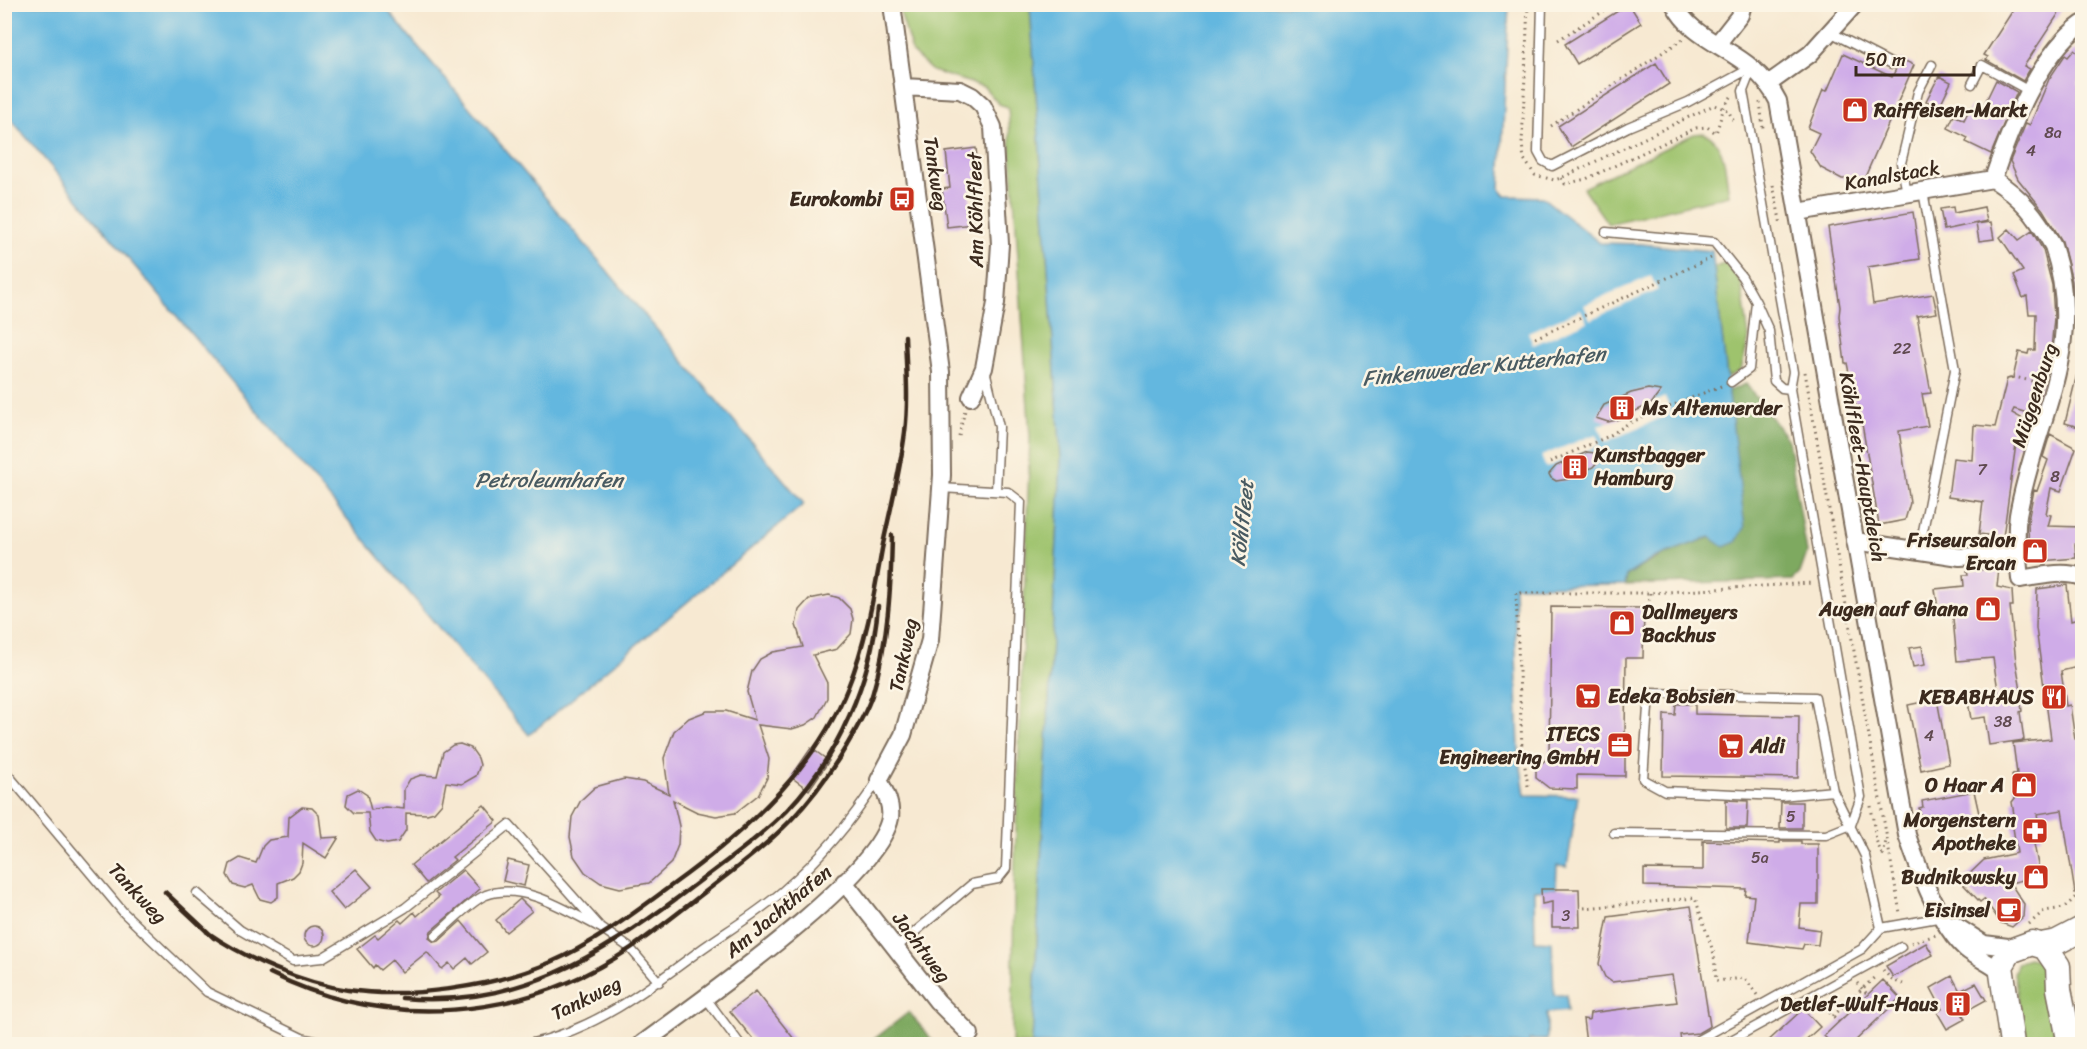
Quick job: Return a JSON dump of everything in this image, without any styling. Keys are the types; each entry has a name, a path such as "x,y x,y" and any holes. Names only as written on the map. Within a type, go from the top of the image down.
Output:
{"street":[{"name":"Tankweg","path":"879,780 903,735 930,640 941,488 940,372 892,4"},
{"path":"1674,4 1694,31"},
{"path":"1718,43 1740,15 1743,4"},
{"path":"1768,84 1810,54 1856,4"},
{"path":"1993,179 2005,145 2031,92 2053,54 2070,32 2082,24"},
{"name":"Köhlfleet-Hauptdeich","path":"1694,31 1718,43 1752,67 1768,84 1778,101 1907,835 1938,928 2001,972"},
{"name":"Am Köhlfleet","path":"903,87 960,90 972,96 983,106 993,127 1000,244 993,322 984,368 971,397"},
{"name":"Kanalstack","path":"1798,212 1993,179"},
{"name":"Müggenburg","path":"1993,179 2016,194 2037,218 2066,269 2074,304 2074,338 2060,399 2027,483 2018,516 2017,553 2020,579 2076,574 2082,577"},
{"path":"1855,542 1960,557 2017,553"},
{"name":"Am Jachthafen","path":"642,1044 813,912 878,845 890,819 890,806 879,780"},
{"name":"Jachtweg","path":"844,882 937,1001 970,1034"},
{"name":"Köhlfleet-Hauptdeich","path":"1938,928 1961,932 1984,944 2027,940"},
{"path":"2008,1041 2001,972 2003,960 2027,940 2057,942 2082,929"},
{"path":"2027,940 2052,956 2059,970 2059,989 2070,1044"},
{"path":"2059,970 2068,955 2082,942"}],"lane":[{"path":"1542,4 1538,152 1543,161 1552,166 1628,127 1688,102 1752,67"},
{"path":"1830,32 1892,63"},
{"path":"1919,551 1955,370 1915,192 1901,163 1918,92 1932,65"},
{"path":"1972,84 1982,65 2031,92"},
{"path":"1614,833 1826,835 1851,825 1861,797 1790,389 1793,372 1743,91 1752,67"},
{"path":"1606,232 1713,242 1742,277 1769,331 1774,381 1782,388 1790,389"},
{"path":"1731,382 1749,369 1756,302"},
{"path":"984,368 999,427 996,491"},
{"path":"897,947 972,884 998,879 1006,869 1022,510 1017,496 1008,492 941,488"},
{"path":"1833,791 1781,796 1665,791 1643,779 1649,693 1815,697 1833,791 1865,856 1881,928"},
{"name":"Tankweg","path":"4,770 124,913 207,992 302,1038 329,1044"},
{"name":"Tankweg","path":"529,1044 584,1026 659,982 790,885 824,853 862,806 879,780"},
{"path":"197,893 240,930 293,961 322,958 405,908 509,825 601,928"},
{"path":"435,936 484,896 509,891 546,901 601,928 630,948 659,982"},
{"path":"1691,1044 1862,949 1881,928 1902,926 1938,928"},
{"path":"1724,1044 1901,946"},
{"path":"705,997 740,1044"}],"path":[{"path":"1558,40 1615,4"},
{"path":"1539,133 1694,31"},
{"path":"1765,136 1759,103 1768,84"},
{"path":"1561,178 1565,184 1586,179 1696,128 1707,127 1716,133 1730,95 1743,91"},
{"path":"1768,229 1781,227 1772,181"},
{"path":"1535,338 1646,289 1721,252"},
{"path":"1804,363 1902,926"},
{"path":"2010,378 2010,376 2048,384"},
{"path":"1550,462 1609,436 1629,423 1731,382"},
{"path":"1818,442 1823,441"},
{"path":"1814,459 1818,442"},
{"path":"1528,786 1522,748 1516,593 1650,593 1825,582"},
{"path":"1650,593 1649,606 1653,615"},
{"path":"1845,599 1851,598"},
{"path":"1842,617 1845,599"},
{"path":"1859,681 1864,681"},
{"path":"1856,699 1859,681"},
{"path":"1874,770 1880,769"},
{"path":"1871,788 1874,770"},
{"path":"1869,796 1876,840 1883,856 1886,838"},
{"path":"1886,838 1892,838"},
{"path":"2027,940 2044,910 2064,908 2078,895 2082,901"},
{"path":"1584,908 1695,898 1714,954 1716,981 1745,978 1763,1004"},
{"path":"1901,946 1938,928"},
{"path":"1833,1016 1884,970 1892,980 1903,984"},
{"path":"1813,995 1839,1022"}],"green space":[{"path":"898,5 1030,5 1061,459 1032,1044 1012,1044 1014,887 1030,437 1008,107 999,104 984,87 932,71 912,52"},
{"path":"1704,133 1712,138 1721,151 1729,195 1608,224 1583,188 1694,134"},
{"path":"1725,263 1741,281 1749,338 1741,370 1727,378 1714,268"},
{"path":"1746,384 1788,440 1807,553 1800,573 1793,580 1625,585 1627,575 1655,559 1699,541 1744,528 1728,391"},
{"path":"2028,958 2038,960 2045,968 2056,1044 2026,1044 2014,973 2018,963"},
{"path":"909,1012 935,1044 868,1044"}],"water":[{"name":"Petroleumhafen","path":"4,5 383,5 804,504 529,735 5,112"},
{"path":"1030,5 1509,5 1500,189 1506,196 1542,197 1600,243 1641,244 1712,251 1745,528 1736,542 1724,547 1710,537 1654,558 1627,575 1625,585 1514,586 1519,754 1525,795 1578,796 1567,867 1557,866 1556,889 1534,890 1535,941 1552,942 1554,995 1567,995 1567,1011 1547,1013 1547,1040 1529,1040 1529,1044 1032,1044 1061,459"}],"pier":[{"path":"1651,276 1658,290 1590,320 1584,305"},
{"path":"1581,309 1587,322 1533,345 1528,332"},
{"path":"1665,397 1672,413 1606,442 1598,426"},
{"path":"1596,434 1600,445 1546,468 1541,456"}],"building":[{"path":"1629,4 1641,23 1577,64 1565,44"},
{"path":"2017,4 2065,4 2024,66 2030,69 2023,81 1986,60 1988,57 1984,55"},
{"path":"2074,50 2082,56 2082,77 2077,84 2082,88 2082,311 2074,312 2072,281 2062,241 2043,210 2018,179 2010,161 2026,123 2030,125 2049,79 2065,55 2068,57"},
{"name":"Raiffeisen-Markt","path":"1843,54 1892,77 1901,59 1914,65 1865,177 1854,179 1842,179 1821,168 1810,151 1819,133 1808,128 1823,90 1827,91"},
{"path":"1656,63 1669,84 1571,147 1558,126"},
{"path":"1939,76 1951,82 1939,107 1926,101"},
{"path":"1996,80 2017,92 1991,154 1966,142 1968,138 1948,128 1954,115 1964,120 1971,106 1981,111"},
{"path":"976,148 979,179 976,180 977,189 969,190 973,224 947,227 942,189 950,188 946,152"},
{"path":"1953,207 1954,213 1984,207 1987,221 1944,230 1940,209"},
{"path":"1913,212 1920,259 1868,267 1873,304 1933,294 1937,313 1917,316 1931,393 1922,394 1928,426 1899,431 1910,503 1905,520 1879,525 1859,406 1856,407 1847,363 1845,363 1840,307 1828,227"},
{"path":"1991,222 1994,239 1979,241 1976,224"},
{"path":"2009,229 2019,240 2032,231 2043,250 2052,285 2054,318 2051,349 2034,415 2014,409 2012,413 2032,424 2024,448 2016,444 2003,537 1979,534 1983,502 1948,497 1953,458 1972,460 1974,425 1995,427 2007,379 2013,378 2019,352 2028,354 2029,350 2035,350 2036,314 2029,314 2027,296 2023,298 2014,275 2023,271 2000,237"},
{"path":"2077,374 2082,374 2082,428 2065,423"},
{"name":"Ms Altenwerder","path":"1648,389 1661,391 1651,404 1616,420 1608,422 1596,418 1604,405 1631,393"},
{"path":"2050,434 2076,448 2061,491 2051,488 2046,514 2051,515 2048,526 2082,527 2082,544 2075,544 2076,558 2029,562 2028,521 2034,490 2037,491 2048,460 2043,457"},
{"name":"Kunstbagger Hamburg","path":"1587,452 1604,454 1593,467 1570,479 1556,481 1551,478 1549,474 1556,466"},
{"path":"1999,568 1997,587 2012,590 2013,606 2010,606 2023,702 2020,712 2024,740 1989,745 1985,717 1971,719 1968,702 1999,697 1993,658 1957,661 1952,608 1938,609 1935,589 1964,586 1963,575 1968,575 1967,571"},
{"path":"2067,585 2071,621 2082,618 2082,666 2061,671 2066,706 2070,705 2075,739 2082,738 2082,893 2075,893 2062,810 2037,814 2041,837 2033,838 2040,876 2010,883 2024,904 2023,917 2012,927 2001,923 1984,899 1980,902 1961,882 1984,860 2017,853 2012,821 2015,821 2012,802 2016,797 2012,775 2017,774 2013,743 2051,739 2036,628 2037,589"},
{"path":"829,595 839,598 850,609 853,619 851,634 837,649 813,655 827,683 827,698 817,717 805,725 792,729 758,725 769,759 767,778 758,795 735,813 716,816 697,812 673,800 679,826 678,845 671,863 649,883 620,888 601,883 585,872 574,856 570,837 572,817 581,800 595,787 624,779 643,782 669,794 664,758 674,731 689,718 707,711 726,711 755,720 747,692 752,671 760,659 773,652 803,647 796,625 799,610 809,599"},
{"name":"Edeka Bobsien","path":"1551,607 1644,608 1643,658 1626,658 1625,734 1629,734 1629,754 1625,754 1625,776 1577,775 1577,789 1549,788 1536,778 1536,768 1549,757"},
{"path":"1922,646 1925,665 1913,667 1909,648"},
{"path":"1937,699 1949,764 1921,770 1908,705"},
{"name":"Aldi","path":"1676,704 1695,704 1695,714 1799,716 1798,778 1663,776 1664,714 1675,715"},
{"path":"460,744 471,748 478,758 480,765 476,776 462,784 446,782 442,803 434,812 406,813 406,830 398,842 387,844 376,841 370,832 368,813 354,813 346,805 348,794 358,789 367,795 371,810 385,807 404,809 404,789 410,779 421,775 437,776 443,752 453,745"},
{"path":"811,748 829,761 809,790 791,777"},
{"path":"1974,791 1980,818 1959,823 1958,818 1922,825 1919,808 1923,807 1922,801"},
{"path":"1726,800 1748,801 1747,828 1726,828"},
{"path":"1781,802 1802,802 1802,828 1780,828"},
{"path":"484,805 497,821 452,857 455,860 426,883 411,865"},
{"path":"302,807 312,808 319,815 322,838 339,837 326,858 303,843 302,863 299,871 293,877 278,883 278,897 271,902 260,899 253,885 245,888 233,885 227,875 230,864 240,858 256,863 263,846 269,840 288,837 289,817"},
{"path":"1703,841 1780,843 1780,841 1801,841 1801,844 1818,844 1818,904 1801,904 1799,927 1820,930 1818,945 1804,944 1802,949 1749,942 1754,896 1745,895 1746,889 1644,886 1644,869 1703,870"},
{"path":"508,860 529,865 524,886 503,881"},
{"path":"356,869 372,887 344,910 329,892"},
{"path":"463,870 480,889 431,931 429,938 434,942 439,941 461,921 487,952 472,964 467,958 454,969 449,963 442,969 427,952 402,972 392,960 380,970 375,965 373,968 357,949 375,935 378,938 399,920 402,923 414,912 417,916 439,897 435,893"},
{"path":"1541,889 1579,889 1580,927 1552,927 1552,902 1542,904"},
{"path":"520,899 532,911 506,932 496,920"},
{"path":"1691,906 1710,1026 1698,1033 1680,1035 1681,1042 1586,1044 1583,1019 1589,1020 1590,1013 1677,1002 1672,975 1612,982 1605,977 1599,964 1608,917"},
{"path":"314,926 321,929 324,936 321,943 314,946 307,943 304,936 307,929"},
{"path":"1926,943 1933,955 1893,977 1886,966"},
{"name":"Detlef-Wulf-Haus","path":"1952,976 1960,991 1976,983 1986,1000 1962,1013 1965,1019 1947,1029 1937,1012 1942,1009 1931,988"},
{"path":"1883,980 1900,998 1852,1044 1832,1044 1824,1036"},
{"path":"756,991 798,1044 757,1044 730,1011"},
{"path":"1803,1009 1820,1027 1801,1044 1765,1044"}],"railway":[{"path":"207,932 275,969 330,987 397,993 450,989 503,979 568,954 621,922 735,835 801,768 819,742 848,687 860,653 869,619 903,447 907,408 905,336"},
{"path":"270,973 314,992 360,1004 407,1010 454,1010 500,1003 545,991 589,972 631,948 739,866 790,821 819,787 847,745 871,699 878,673 888,614 892,535"},
{"path":"402,998 443,999 482,995 553,974 587,957 652,917 750,843 787,810 805,789 837,741 860,689 874,634 878,606"},
{"path":"165,892 214,938"}],"place":[{"name":"Raiffeisen-Markt","path":"1855,110"},
{"name":"Eurokombi","path":"902,199"},
{"name":"Ms Altenwerder","path":"1622,408"},
{"name":"Kunstbagger Hamburg","path":"1575,467"},
{"name":"Friseursalon Ercan","path":"2035,551"},
{"name":"Augen auf Ghana","path":"1988,609"},
{"name":"Dallmeyers Backhus","path":"1622,623"},
{"name":"Edeka Bobsien","path":"1588,696"},
{"name":"KEBABHAUS","path":"2054,697"},
{"name":"ITECS Engineering GmbH","path":"1620,745"},
{"name":"Aldi","path":"1731,746"},
{"name":"O Haar A","path":"2024,785"},
{"name":"Morgenstern Apotheke","path":"2035,831"},
{"name":"Budnikowsky","path":"2036,877"},
{"name":"Eisinsel","path":"2009,910"},
{"name":"Detlef-Wulf-Haus","path":"1958,1004"}],"water label":[{"name":"Finkenwerder Kutterhafen","path":"1484,366"},
{"name":"Köhlfleet","path":"1242,523"}]}
